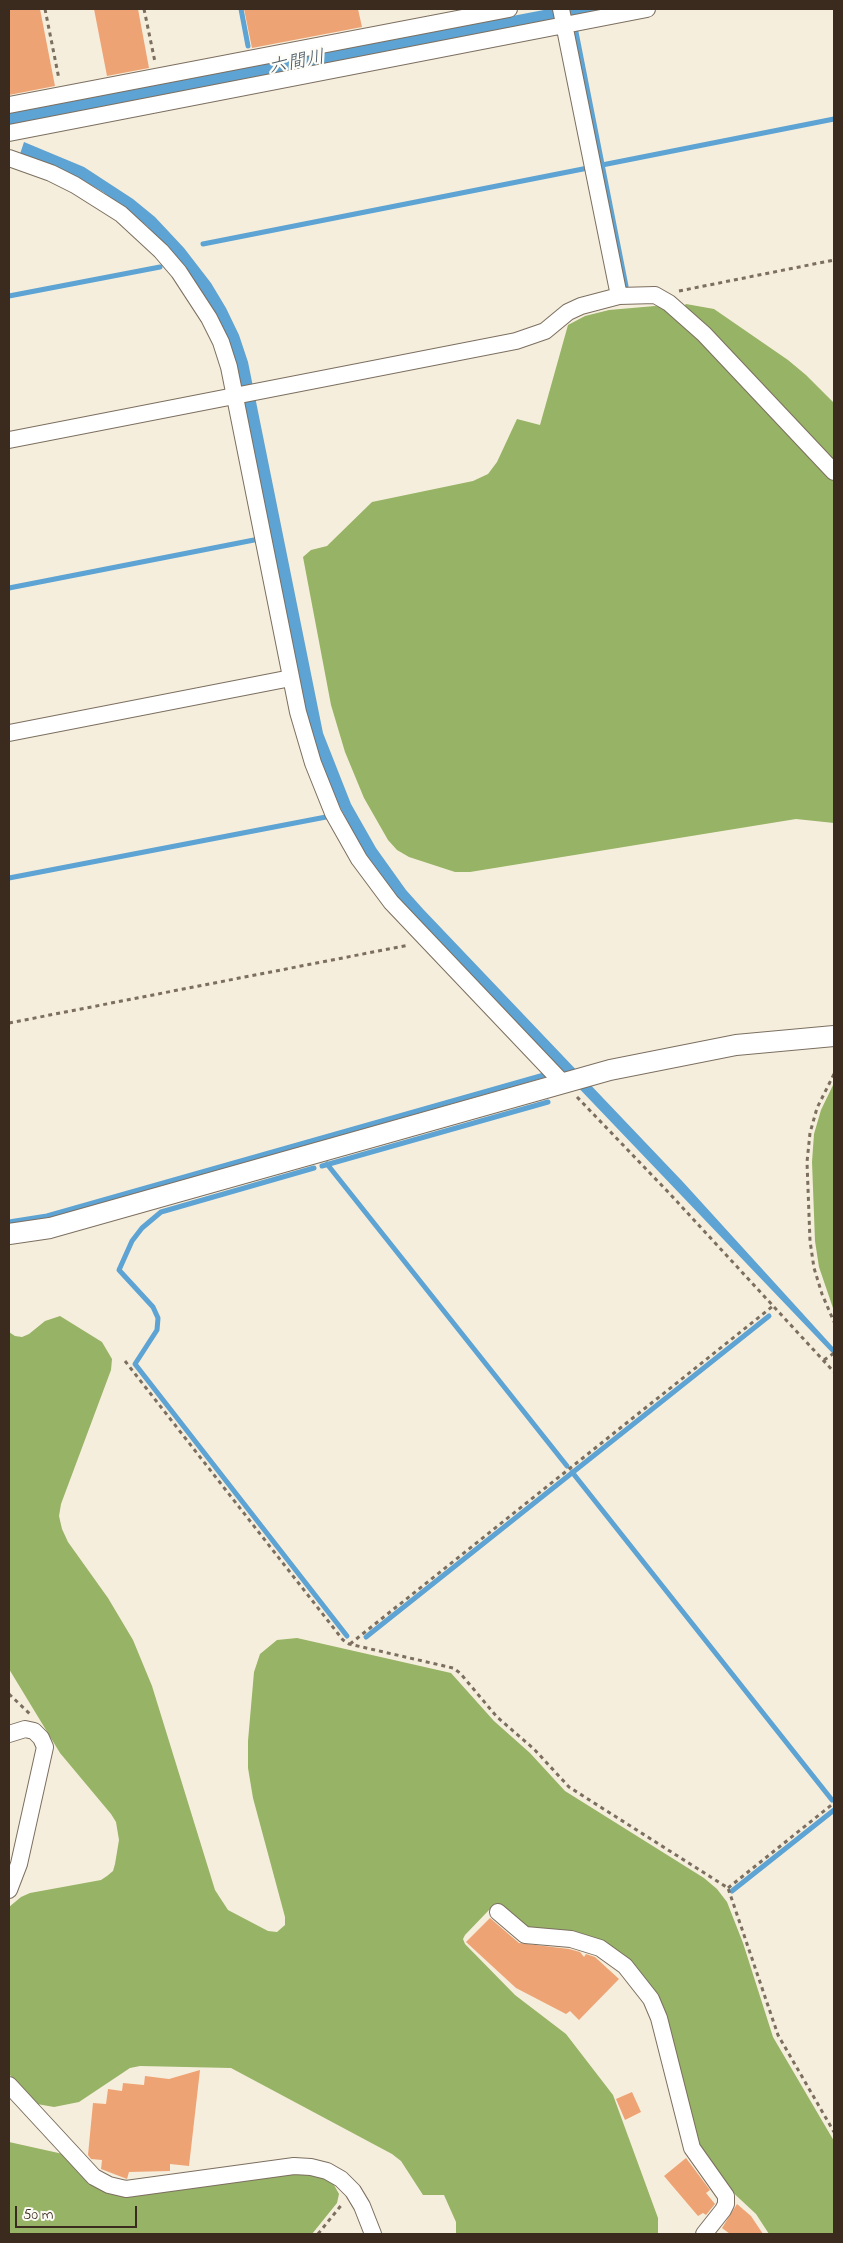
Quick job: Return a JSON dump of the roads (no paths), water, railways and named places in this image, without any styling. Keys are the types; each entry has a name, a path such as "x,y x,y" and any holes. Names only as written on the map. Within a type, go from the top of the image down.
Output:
{"street":[{"path":"9,105 510,9"},
{"path":"9,133 563,18 647,9"},
{"path":"563,18 619,296"},
{"path":"9,158 51,173 99,198 128,220 161,251 195,294 209,318 224,351 238,396 304,738 322,788 337,820 374,881 427,941 572,1080"},
{"path":"9,440 516,341 545,331 568,312 581,306 619,296 655,295 663,298 704,334 834,472"},
{"path":"9,732 291,678"},
{"path":"9,1234 60,1225 572,1080 710,1049 777,1040 834,1036"},
{"path":"9,1734 25,1729 34,1731 42,1738 45,1747 19,1864 9,1890"},
{"path":"498,1912 525,1936 571,1939 600,1948 625,1966 651,1999 659,2018 692,2148 726,2196 726,2204 723,2210 704,2234"},
{"path":"9,2086 94,2177 109,2185 126,2189 294,2166 311,2167 327,2171 341,2179 353,2191 362,2206 373,2234"}],"water":[{"name":"六間川","path":"549,9 615,9 9,126 9,112"},
{"path":"24,142 84,167 133,199 155,217 184,248 211,283 226,308 239,335 248,362 323,733 351,804 376,848 406,890 423,909 683,1182 834,1348 834,1355 396,897 365,855 329,786 311,736 215,314 185,267 147,226 103,192 79,178 20,154"}],"waterway":[{"path":"241,9 248,46"},
{"path":"576,32 626,286"},
{"path":"602,165 834,119"},
{"path":"203,244 588,168"},
{"path":"9,296 160,267"},
{"path":"9,588 254,540"},
{"path":"9,878 326,817"},
{"path":"9,1222 47,1216 544,1075"},
{"path":"322,1166 548,1102"},
{"path":"327,1164 567,1466"},
{"path":"314,1168 161,1212 142,1228 132,1241 119,1270 153,1307 158,1318 157,1330 135,1364 347,1636"},
{"path":"366,1637 769,1316"},
{"path":"572,1472 832,1800"},
{"path":"732,1891 834,1810"}]}
